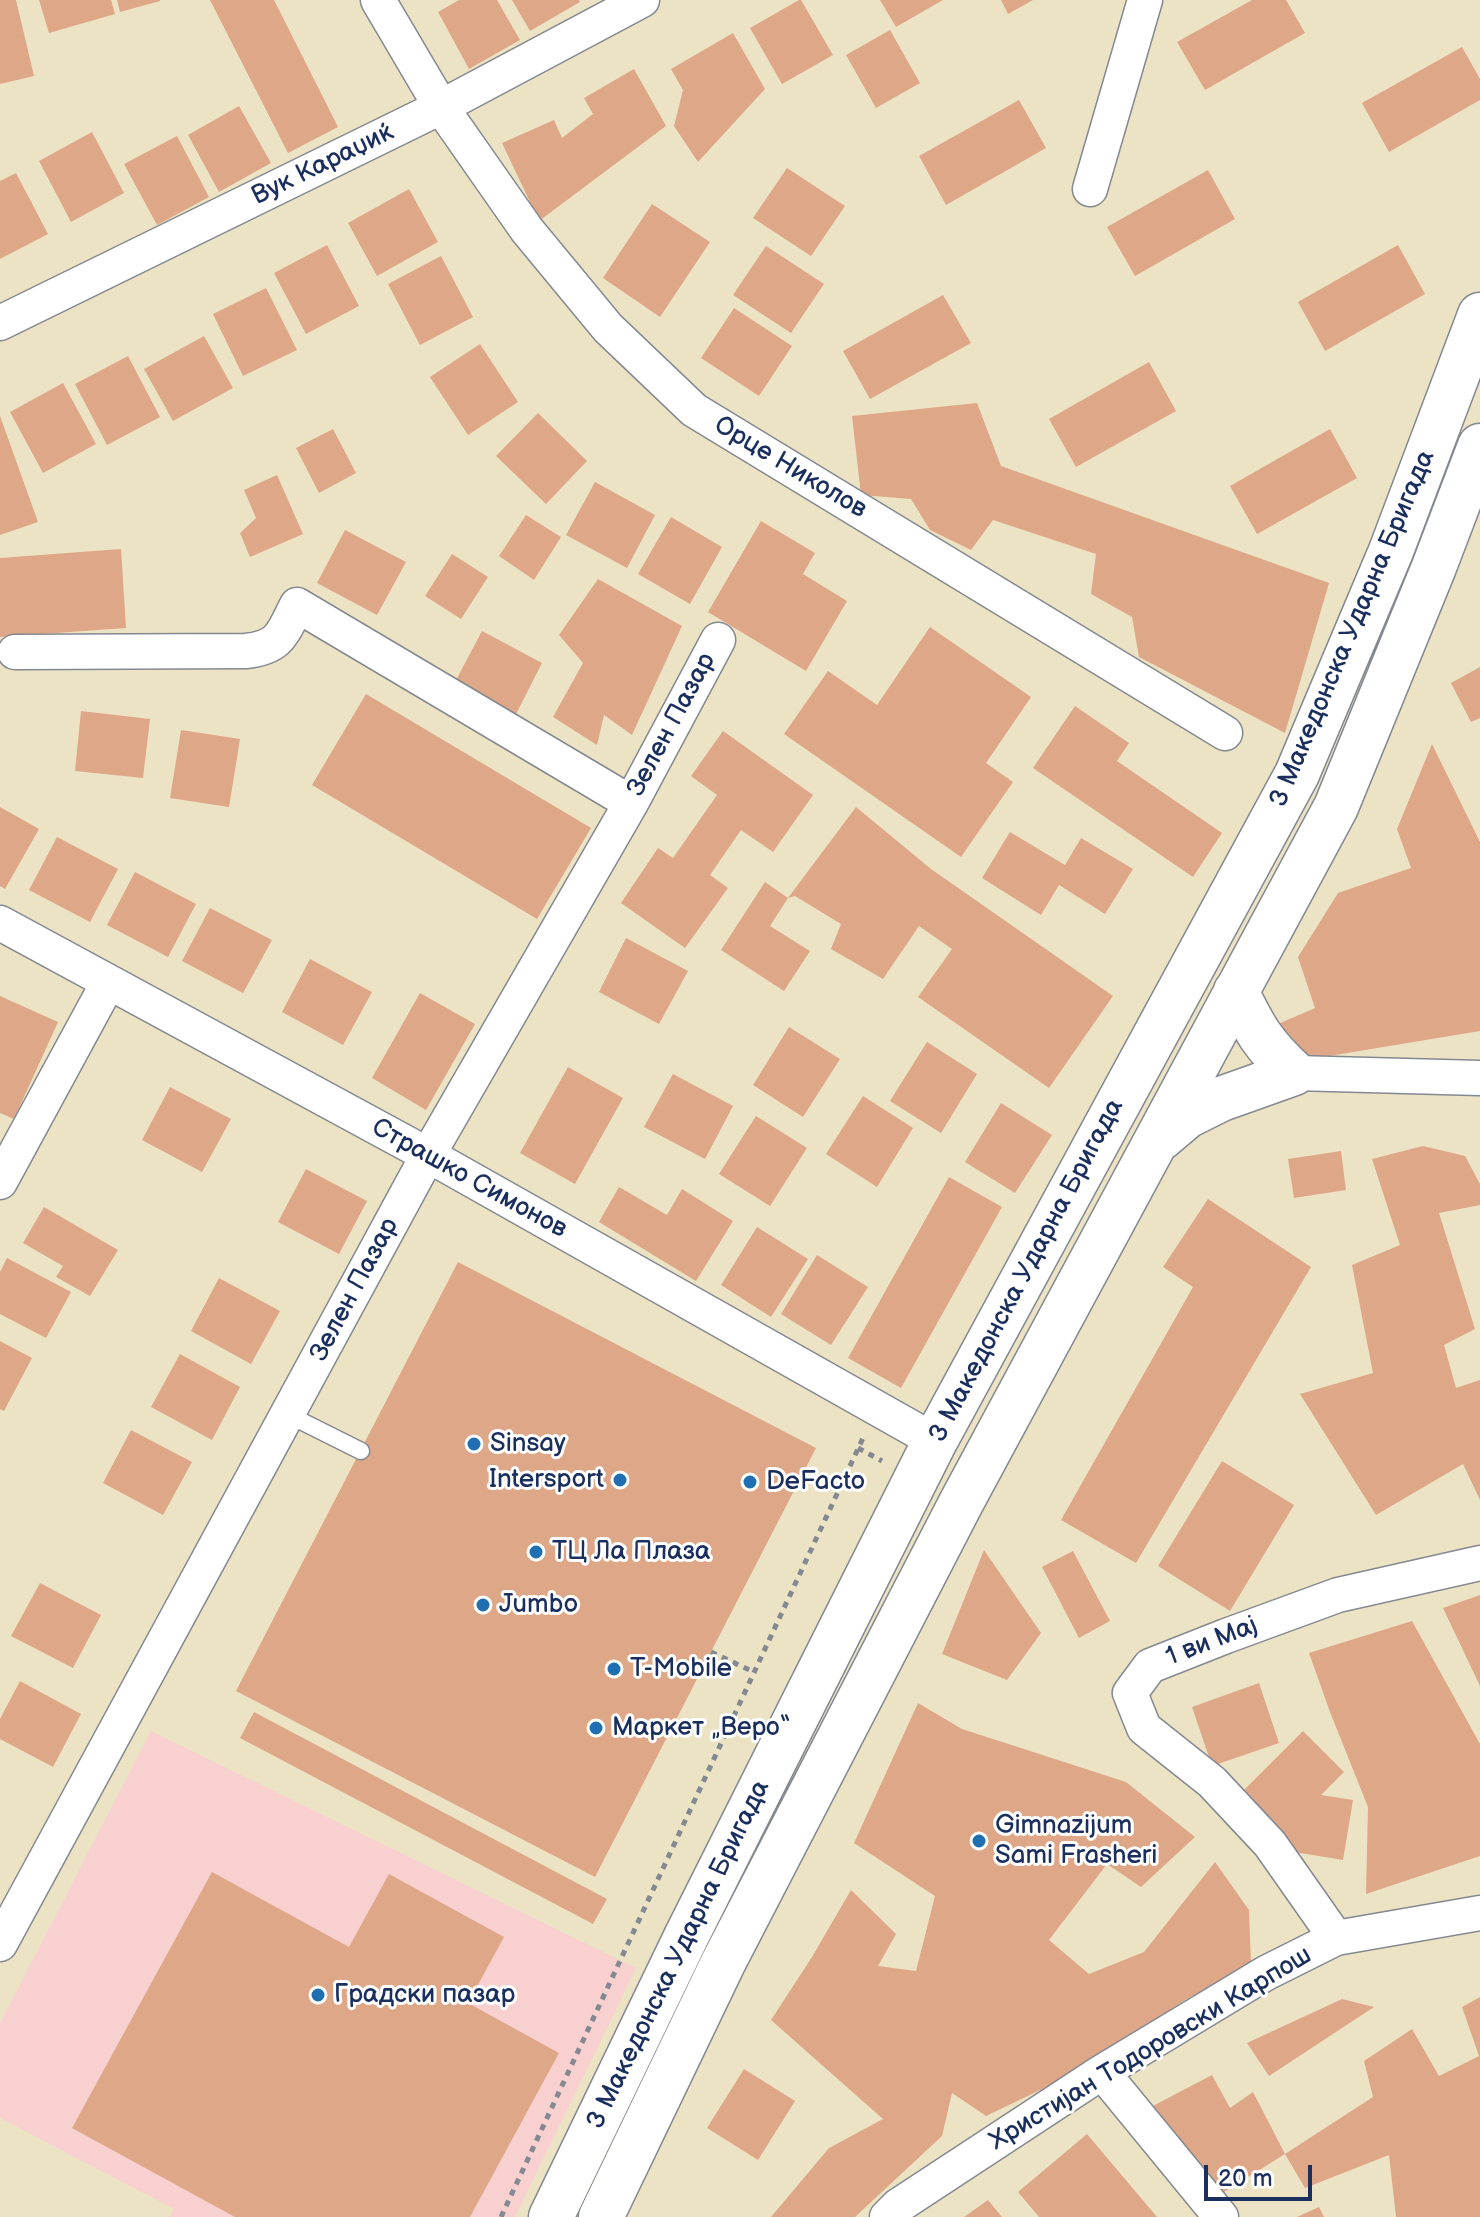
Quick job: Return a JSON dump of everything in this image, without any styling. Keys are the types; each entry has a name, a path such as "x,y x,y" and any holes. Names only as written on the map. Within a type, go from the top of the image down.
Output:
{"street":[{"name":"Орце Николов","path":"378,0 441,107 527,230 608,328 694,410 1225,733"},
{"name":"Вук Караџиќ","path":"0,323 441,107 642,0"},
{"path":"1090,189 1145,0"},
{"name":"3 Македонска Ударна Бригада","path":"551,2217 701,1906 935,1441 1297,774 1391,551 1480,315"},
{"name":"3 Македонска Ударна Бригада","path":"601,2217 723,1963 954,1515 1336,807 1480,446"},
{"path":"15,652 263,649 278,640 297,605 631,803"},
{"name":"Зелен Пазар","path":"0,1944 428,1155 631,803 718,640"},
{"name":"Страшко Симонов","path":"0,923 428,1155 935,1441"},
{"path":"0,1182 108,983"},
{"path":"1236,991 1255,1029 1271,1052 1294,1073"},
{"path":"1156,1142 1198,1110 1294,1073 1480,1078"},
{"name":"1 ви Мај","path":"1336,1938 1270,1844 1212,1782 1144,1728 1130,1693 1150,1666 1226,1636 1338,1595 1480,1563"},
{"name":"Христијан Тодоровски Карпош","path":"887,2217 898,2206 1102,2072 1266,1973 1336,1938 1480,1913"},
{"path":"1102,2072 1221,2217"}],"lane":[{"path":"287,1414 361,1451"}],"path":[{"path":"501,2217 877,1408"},
{"path":"711,1652 754,1672"}],"shaded area":[{"name":"Градски пазар","path":"151,1731 636,1968 515,2217 170,2217 174,2209 0,2118 0,2023"}],"building":[{"path":"0,0 16,0 34,76 0,84"},
{"path":"39,0 111,0 115,14 49,33"},
{"path":"117,0 160,0 160,1 120,12"},
{"path":"210,0 274,0 338,127 288,153"},
{"path":"459,0 497,0 520,40 469,69 438,12"},
{"path":"512,0 579,0 580,2 530,31"},
{"path":"799,0 833,55 782,84 750,28"},
{"path":"880,0 943,0 896,27"},
{"path":"1001,0 1033,0 1008,14"},
{"path":"1252,0 1286,0 1305,33 1205,90 1177,42"},
{"path":"890,30 920,83 876,108 846,55"},
{"path":"733,33 765,89 698,162 674,126 683,90 671,69"},
{"path":"1462,47 1480,79 1480,100 1389,152 1362,103"},
{"path":"634,69 666,126 539,221 502,143 554,120 562,138 593,114 584,98"},
{"path":"1019,100 1046,148 946,205 919,156"},
{"path":"239,106 271,163 219,192 188,135"},
{"path":"92,132 124,193 71,222 39,161"},
{"path":"177,136 209,197 157,225 124,164"},
{"path":"787,168 845,206 811,256 753,218"},
{"path":"1208,170 1235,219 1135,276 1107,227"},
{"path":"16,173 48,234 0,259 0,181"},
{"path":"409,189 438,242 377,276 348,223"},
{"path":"652,204 710,242 660,317 603,278"},
{"path":"327,245 359,306 306,334 274,273"},
{"path":"1398,245 1425,294 1325,351 1298,302"},
{"path":"766,246 824,284 791,333 733,295"},
{"path":"441,256 473,317 420,345 388,284"},
{"path":"266,288 297,350 243,376 213,314"},
{"path":"943,295 971,343 870,399 843,351"},
{"path":"734,308 792,346 759,396 701,358"},
{"path":"204,336 233,388 173,421 144,369"},
{"path":"480,344 518,402 468,435 430,377"},
{"path":"128,356 160,417 107,445 75,384"},
{"path":"1149,362 1176,411 1076,467 1049,419"},
{"path":"63,383 96,444 43,473 10,412"},
{"path":"977,403 1001,466 1329,583 1285,733 1139,657 1132,617 1091,594 1096,554 993,520 971,550 930,530 911,499 861,495 852,416"},
{"path":"538,413 587,461 546,504 496,456"},
{"path":"0,416 38,522 0,535"},
{"path":"333,429 356,473 319,493 296,448"},
{"path":"1330,429 1357,478 1257,534 1230,486"},
{"path":"277,475 303,534 250,557 240,533 256,518 244,490"},
{"path":"595,482 655,515 627,568 566,535"},
{"path":"526,515 561,537 534,580 499,556"},
{"path":"671,517 722,547 690,604 638,574"},
{"path":"761,521 815,553 803,574 847,601 806,671 708,612"},
{"path":"345,530 406,562 377,615 317,583"},
{"path":"121,549 126,628 0,637 0,558"},
{"path":"452,554 488,577 461,619 425,596"},
{"path":"598,579 682,626 632,735 604,715 597,745 553,717 583,663 559,635"},
{"path":"930,627 1031,697 986,763 1013,782 961,857 784,734 828,671 877,705"},
{"path":"482,631 542,663 515,716 454,684"},
{"path":"1480,667 1480,718 1471,722 1451,683"},
{"path":"366,694 591,828 537,919 312,785"},
{"path":"1075,706 1129,743 1117,761 1222,833 1193,877 1033,768"},
{"path":"81,711 150,719 143,778 75,771"},
{"path":"181,730 240,739 229,807 170,798"},
{"path":"723,731 813,795 773,852 741,830 710,875 728,888 685,948 621,903 658,848 673,858 717,795 691,776"},
{"path":"1432,744 1480,842 1480,1031 1305,1060 1278,1024 1315,1008 1298,957 1338,893 1411,868 1397,829"},
{"path":"0,807 39,829 5,889 0,886"},
{"path":"856,807 931,869 1113,996 1049,1088 918,997 952,949 919,926 883,979 831,949 841,924 795,896 788,898"},
{"path":"1010,832 1065,865 1081,838 1133,869 1105,914 1059,885 1041,915 982,878"},
{"path":"57,837 118,869 90,922 29,890"},
{"path":"135,872 196,904 168,957 107,925"},
{"path":"765,882 788,898 770,926 810,951 784,991 721,950"},
{"path":"210,908 272,940 243,993 182,961"},
{"path":"626,938 688,971 659,1024 599,992"},
{"path":"310,959 372,992 343,1045 282,1012"},
{"path":"420,993 475,1024 426,1110 372,1078"},
{"path":"0,996 58,1022 14,1119 0,1113"},
{"path":"789,1027 840,1059 803,1117 753,1085"},
{"path":"927,1042 977,1074 941,1133 890,1101"},
{"path":"568,1067 623,1098 575,1184 520,1153"},
{"path":"673,1074 733,1106 705,1159 644,1127"},
{"path":"170,1087 231,1119 202,1172 142,1140"},
{"path":"863,1096 913,1128 877,1187 826,1154"},
{"path":"1001,1103 1052,1135 1015,1193 965,1162"},
{"path":"756,1116 807,1148 770,1206 719,1174"},
{"path":"1423,1146 1465,1156 1480,1184 1480,1205 1439,1213 1475,1329 1444,1345 1456,1388 1480,1380 1480,1500 1463,1464 1376,1515 1300,1394 1373,1373 1352,1265 1400,1245 1372,1159"},
{"path":"1341,1151 1346,1190 1294,1198 1288,1159"},
{"path":"306,1169 367,1201 339,1254 278,1222"},
{"path":"949,1177 1002,1207 901,1388 848,1358"},
{"path":"619,1187 667,1215 682,1189 733,1221 696,1281 599,1222"},
{"path":"1208,1199 1311,1267 1136,1563 1061,1520 1193,1287 1163,1267"},
{"path":"44,1207 118,1250 90,1296 56,1277 63,1266 23,1243"},
{"path":"757,1227 808,1259 771,1317 721,1285"},
{"path":"817,1255 868,1287 831,1345 781,1314"},
{"path":"7,1258 71,1292 46,1338 0,1314 0,1272"},
{"name":"ТЦ Ла Плаза","path":"458,1262 816,1448 595,1877 236,1691"},
{"path":"219,1278 280,1311 251,1364 191,1331"},
{"path":"0,1341 32,1358 4,1411 0,1409"},
{"path":"180,1354 240,1387 212,1440 151,1407"},
{"path":"131,1430 192,1462 163,1515 103,1483"},
{"path":"1222,1461 1294,1505 1230,1611 1158,1566"},
{"path":"984,1550 1041,1633 1007,1680 942,1654"},
{"path":"1073,1551 1110,1621 1079,1638 1042,1567"},
{"path":"40,1583 101,1615 73,1668 11,1636"},
{"path":"1480,1595 1480,1686 1443,1608"},
{"path":"1412,1621 1480,1744 1480,1856 1366,1894 1368,1807 1309,1653"},
{"path":"20,1681 81,1714 53,1767 0,1739 0,1719"},
{"path":"1259,1683 1279,1743 1212,1766 1192,1707"},
{"path":"918,1703 962,1729 1126,1782 1195,1837 1141,1887 1107,1864 1049,1940 1089,1974 1144,1952 1215,1862 1249,1910 1251,1964 1185,2000 1057,2082 986,2116 952,2093 942,2136 855,2217 771,2217 829,2148 883,2119 771,2020 851,1890 896,1934 878,1966 916,1971 935,1896 854,1843"},
{"path":"254,1712 607,1899 593,1924 240,1738"},
{"path":"1303,1731 1344,1772 1321,1795 1353,1800 1343,1860 1294,1852 1239,1795"},
{"path":"212,1872 349,1947 389,1874 504,1937 468,2003 559,2053 470,2217 235,2217 72,2128"},
{"path":"1480,1997 1480,2217 1396,2217 1389,2155 1305,2188 1285,2154 1373,2097 1364,2061 1412,2029 1439,2076 1479,2056 1462,2007"},
{"path":"1342,1999 1374,2007 1269,2076 1247,2043"},
{"path":"744,2069 795,2101 758,2160 707,2128"},
{"path":"1212,2075 1230,2108 1253,2092 1285,2154 1216,2197 1149,2108"},
{"path":"1087,2134 1157,2217 1039,2217 1018,2192"},
{"path":"988,2200 1002,2217 964,2217"},
{"path":"1319,2207 1324,2217 1297,2217"}],"place":[{"name":"Sinsay","path":"474,1444"},
{"name":"Intersport","path":"620,1480"},
{"name":"DeFacto","path":"750,1482"},
{"name":"ТЦ Ла Плаза","path":"536,1552"},
{"name":"Jumbo","path":"483,1605"},
{"name":"T-Mobile","path":"614,1669"},
{"name":"Маркет „Веро“","path":"596,1728"},
{"name":"Gimnazijum Sami Frasheri","path":"979,1841"},
{"name":"Градски пазар","path":"318,1995"}]}
